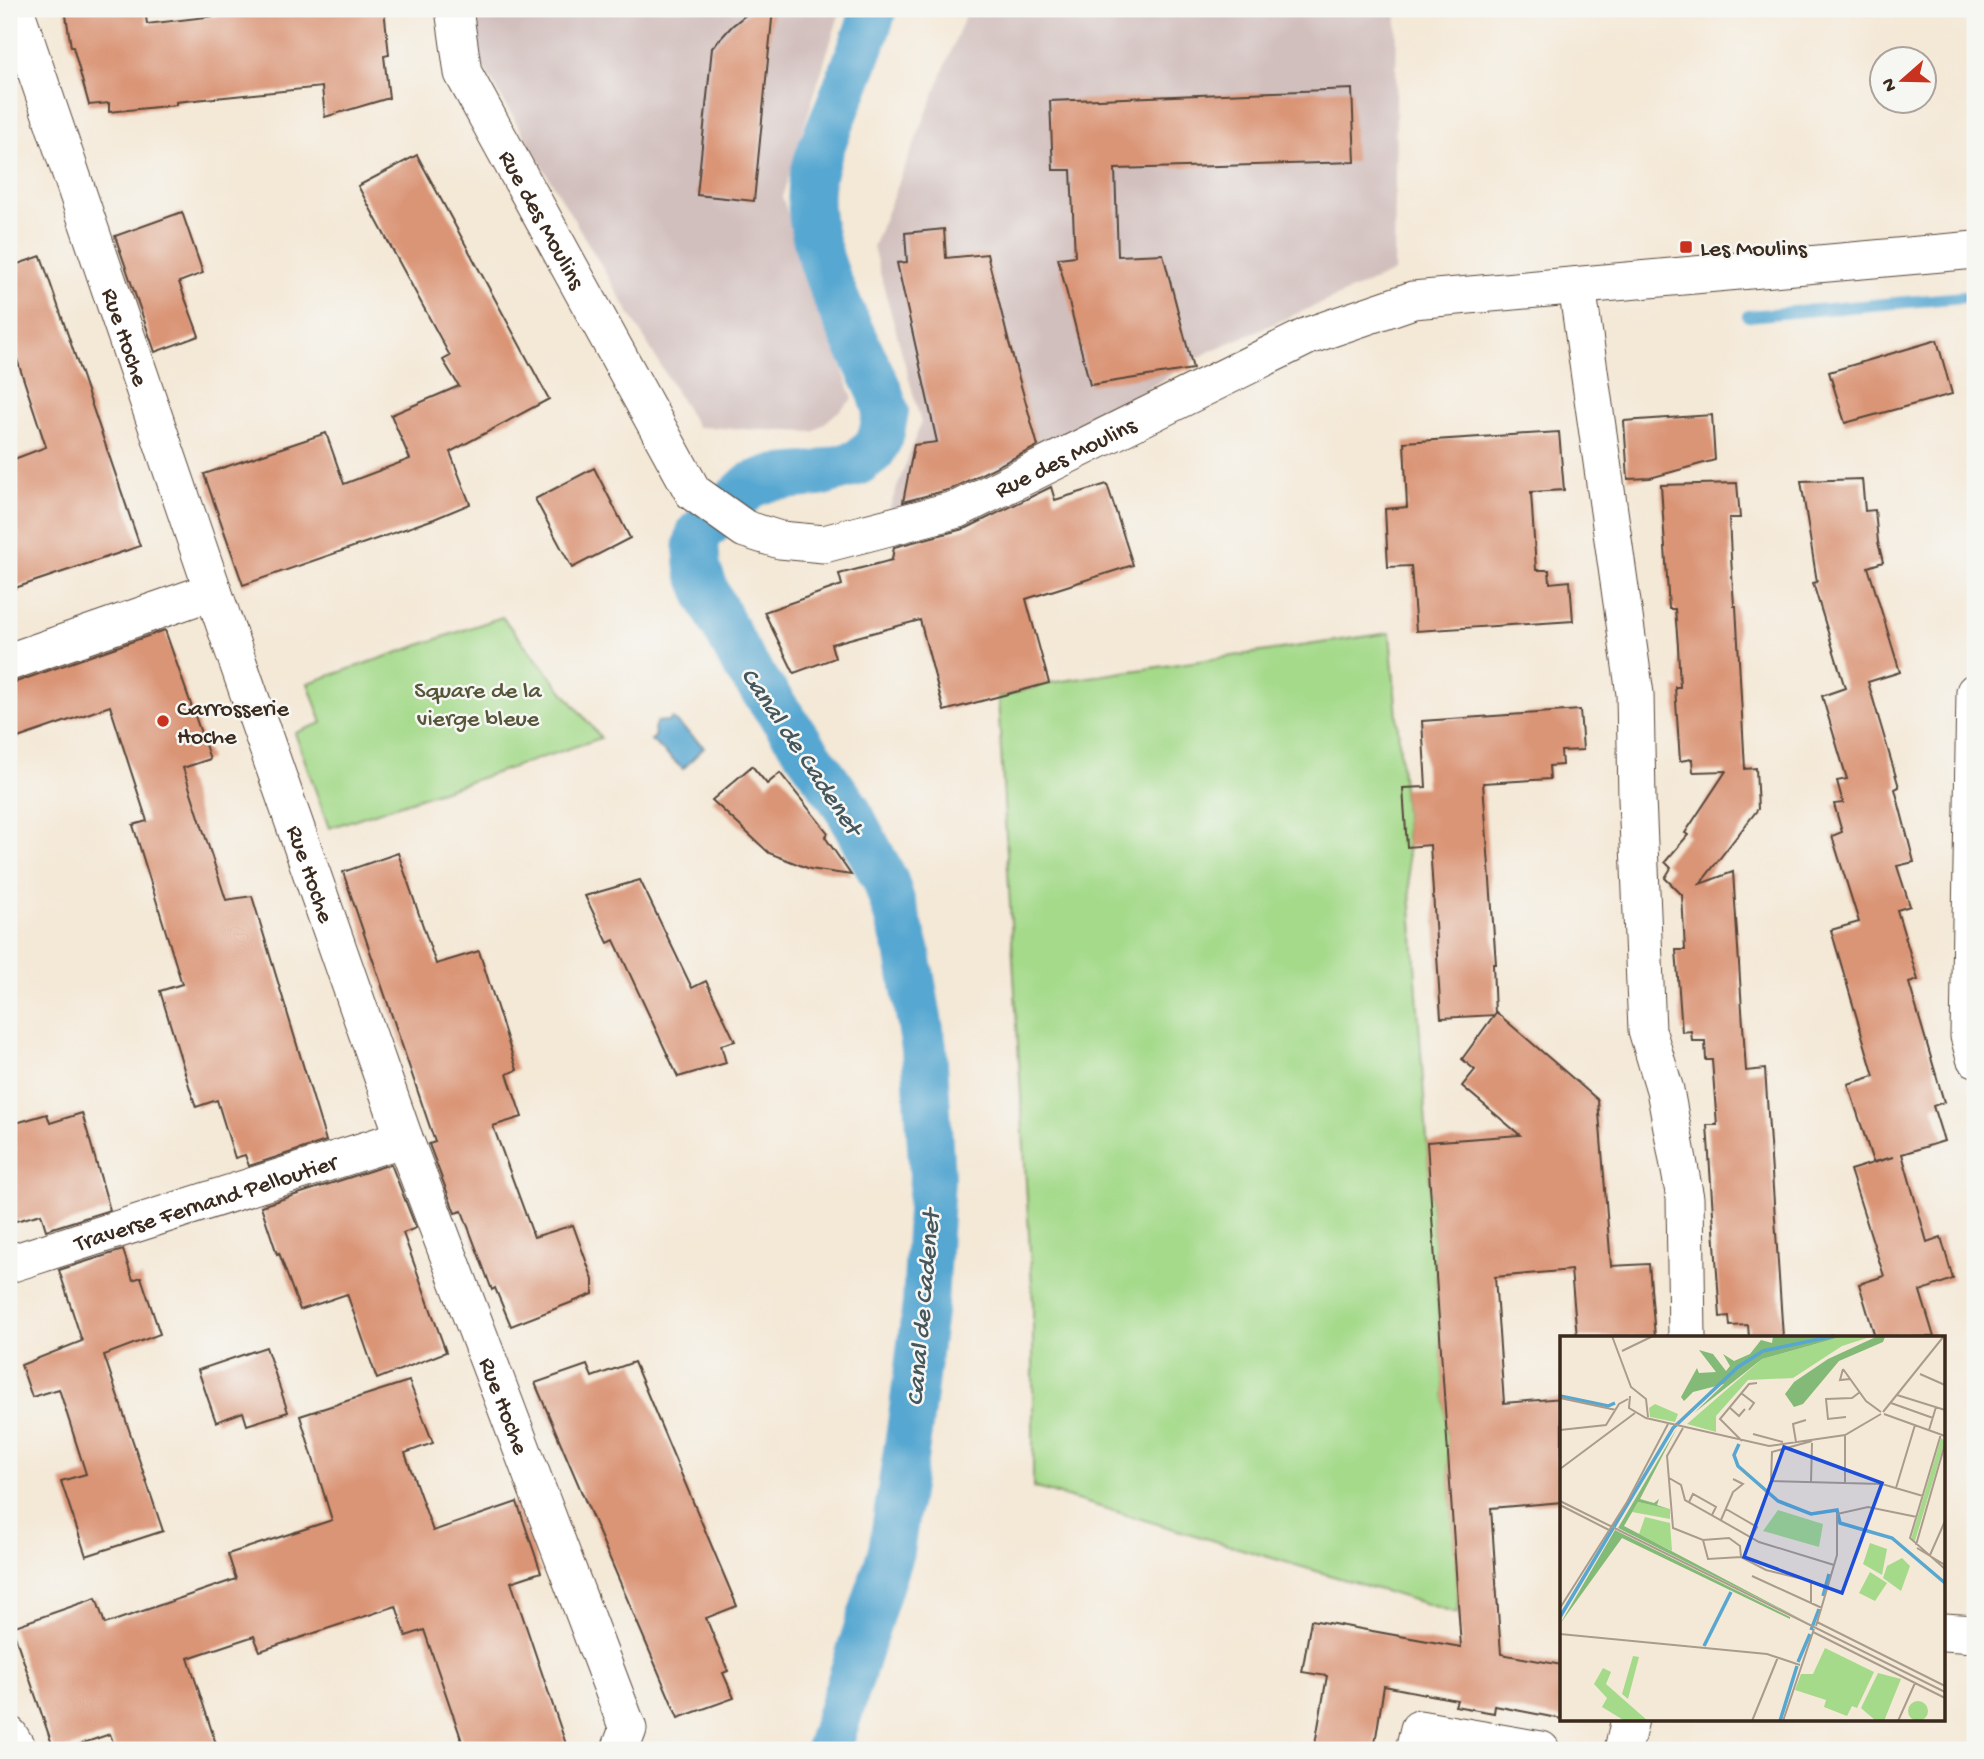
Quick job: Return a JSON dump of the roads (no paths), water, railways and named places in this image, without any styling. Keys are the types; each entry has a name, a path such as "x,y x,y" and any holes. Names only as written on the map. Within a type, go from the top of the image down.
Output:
{"street":[{"name":"Rue Hoche","path":"15,9 213,591 404,1138 624,1740"},
{"name":"Rue des Moulins","path":"454,9 463,73 693,492 745,529 780,540 824,544 958,509 1308,335 1413,300 1975,250"},
{"path":"1577,286 1635,694 1647,1030 1665,1090 1685,1198 1687,1336"},
{"path":"9,663 213,591"},
{"path":"1975,692 1969,1036 1975,1058"},
{"name":"Traverse Fernand Pelloutier","path":"9,1264 404,1138"},
{"path":"1946,1632 1975,1634"},
{"path":"1623,1750 1630,1720"},
{"path":"1414,1750 1419,1729 1541,1750"},
{"path":"9,1735 18,1750"}],"water":[{"path":"672,718 704,747 683,769 651,740 655,737 654,728 657,722 669,722"}],"waterway":[{"name":"Canal de Cadenet","path":"828,1750 891,1551 910,1425 925,1304 932,1177 924,1048 907,949 886,882 847,808 743,662 709,597 698,569 696,546 699,533 751,485 771,478 818,474 857,463 873,451 881,436 886,411 880,392 832,288 814,232 811,205 816,162 874,9"},
{"path":"1748,316 1975,296"}],"place":[{"name":"Les Moulins","path":"1686,247"},
{"name":"Carrosserie Hoche","path":"163,721"}],"park label":[{"name":"Square de la vierge bleue","path":"478,703"}]}
